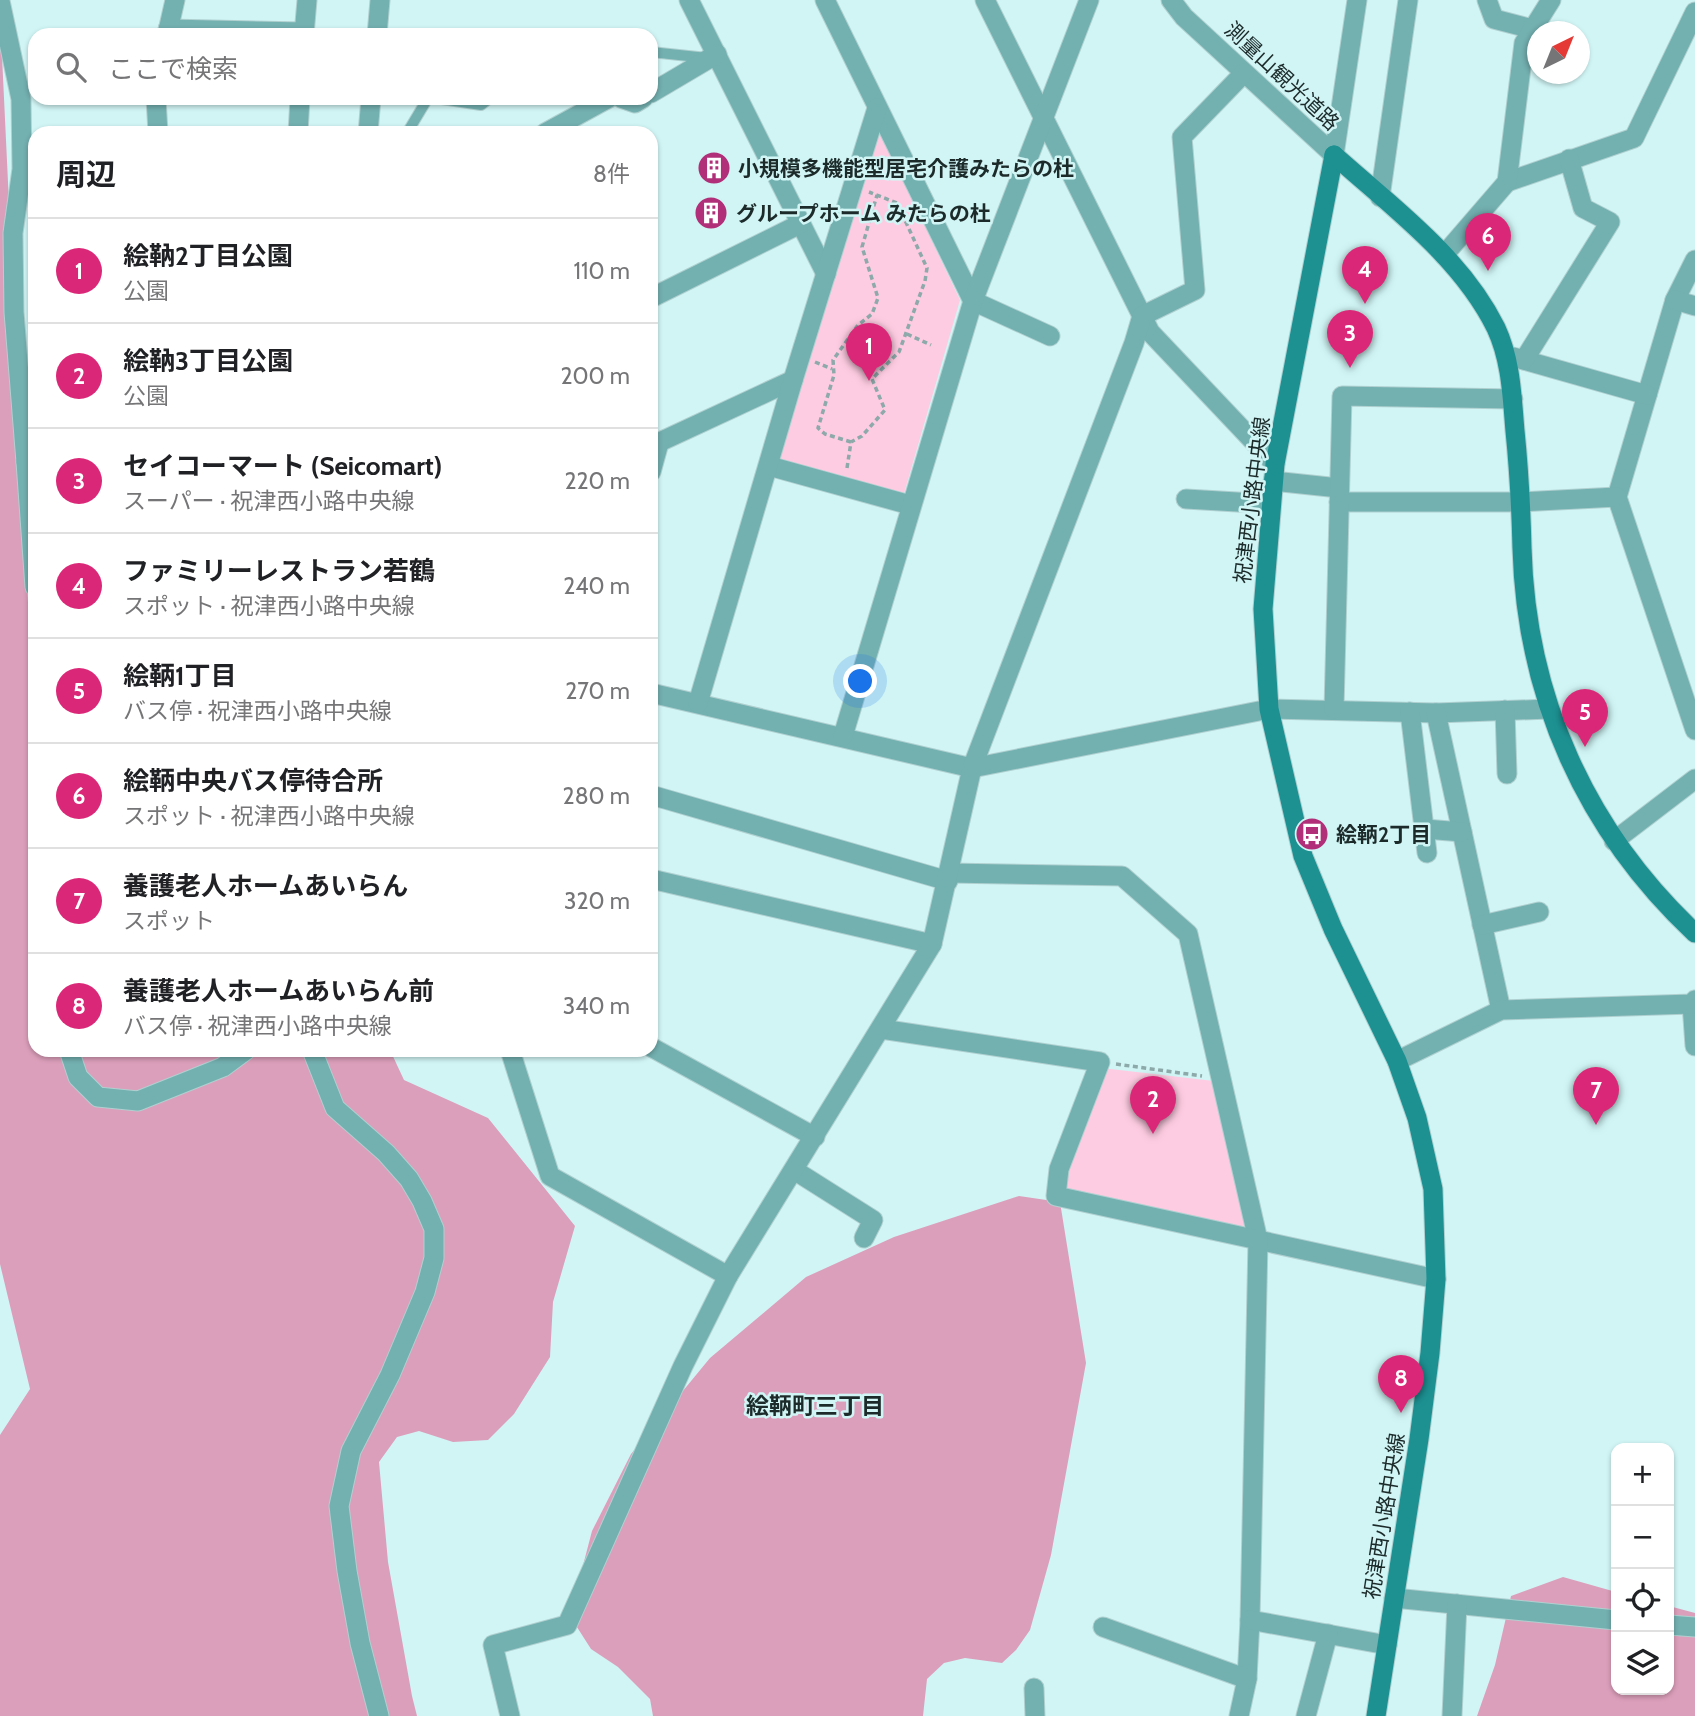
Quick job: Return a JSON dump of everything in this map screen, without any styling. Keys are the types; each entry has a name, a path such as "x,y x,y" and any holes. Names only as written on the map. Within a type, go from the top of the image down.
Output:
{"main road":[{"path":"1334,155 1444,255 1474,290 1515,357 1513,399 1529,628 1549,709 1573,768 1614,841 1658,896 1695,933"},
{"name":"祝津西小路中央線","path":"1334,155 1274,473 1263,609 1269,709 1303,856 1333,929 1397,1061 1417,1118 1433,1189 1436,1279 1430,1353 1376,1716"}],"street":[{"path":"168,28 174,0"},
{"path":"304,28 307,0"},
{"path":"378,28 380,0"},
{"path":"689,0 713,57 826,274"},
{"path":"825,0 973,301 1050,336"},
{"path":"985,0 1150,332 1274,473 1339,495 1521,502 1617,497"},
{"path":"843,736 973,301 1089,0"},
{"name":"測量山観光道路","path":"1171,0 1184,17 1334,155"},
{"path":"1334,155 1357,0"},
{"path":"1380,197 1408,0"},
{"path":"1487,0 1494,19 1527,28"},
{"path":"1537,21 1550,0"},
{"path":"0,1 28,92"},
{"path":"1444,255 1507,182 1633,138 1688,43 1695,12"},
{"path":"1507,182 1522,54 1527,38"},
{"path":"658,89 713,57"},
{"path":"510,1716 493,1645 567,1625 683,1366 729,1276 932,944 972,768 1142,316 1195,290 1182,137 1244,74"},
{"path":"28,435 14,312 13,233 29,105"},
{"path":"156,105 158,126"},
{"path":"298,126 300,105"},
{"path":"369,126 370,105"},
{"path":"558,126 596,105"},
{"path":"698,703 877,108"},
{"path":"1569,159 1583,208 1610,222 1515,357 1647,395"},
{"path":"658,295 800,224"},
{"path":"1695,260 1675,300 1617,497 1695,730"},
{"path":"1675,300 1695,306"},
{"path":"658,443 793,380"},
{"path":"1334,709 1342,396 1513,399"},
{"path":"769,467 910,505"},
{"path":"1185,499 1271,505"},
{"path":"658,694 972,768 1269,709 1436,713 1549,709"},
{"path":"1504,710 1507,774"},
{"path":"1410,712 1427,853"},
{"path":"1436,713 1501,1010"},
{"path":"1614,841 1695,779"},
{"path":"658,797 948,877 1122,876 1188,934 1258,1240 1250,1620 1247,1679 1239,1716"},
{"path":"1425,829 1462,832"},
{"path":"658,881 932,944"},
{"path":"1482,925 1539,912"},
{"path":"1397,1061 1501,1010 1694,1002 1695,1046"},
{"path":"881,1029 1100,1062 1059,1169 1056,1196 1436,1279"},
{"path":"658,1051 815,1137"},
{"path":"71,1057 78,1077 98,1097 138,1101 223,1067 237,1057"},
{"path":"315,1057 335,1108 386,1153 409,1179 434,1229 435,1258 425,1292 390,1375 351,1451 339,1506 360,1643 379,1716"},
{"path":"512,1057 550,1176 729,1276"},
{"path":"794,1170 873,1220 864,1238"},
{"path":"1394,1598 1611,1619"},
{"path":"1452,1716 1457,1604"},
{"path":"1250,1620 1387,1645"},
{"path":"1674,1625 1695,1627"},
{"path":"1103,1627 1247,1679"},
{"path":"1306,1716 1328,1634"},
{"path":"1034,1688 1035,1716"}],"lane":[{"path":"658,52 713,57"},
{"path":"411,126 424,105"}],"path":[{"path":"864,190 877,195 897,203 927,268 925,281 899,352 872,379 885,410 862,436 851,442 825,434 818,428 834,375 833,360 858,325 872,314 878,298 862,247 877,195"},
{"path":"907,334 931,345"},
{"path":"810,360 832,369"},
{"path":"845,478 851,442"},
{"path":"1100,1062 1221,1079"}],"shaded area":[{"path":"0,14 28,602 28,1057 393,1057 404,1080 488,1118 575,1226 553,1302 550,1357 514,1414 488,1440 453,1442 419,1431 397,1437 379,1462 388,1562 417,1716 0,1716 0,1435 30,1389 0,1264"},
{"path":"880,132 960,300 903,497 776,461"},
{"path":"1102,1068 1214,1081 1246,1230 1062,1188"},
{"path":"1019,1196 1060,1202 1086,1363 1051,1555 1030,1630 1016,1650 1002,1663 965,1658 944,1663 927,1679 923,1716 653,1716 650,1699 618,1667 591,1649 575,1624 575,1596 592,1531 631,1454 710,1358 806,1277 894,1237"},
{"path":"1563,1577 1611,1591 1611,1695 1674,1695 1674,1607 1695,1613 1695,1716 1477,1716 1495,1665 1511,1596"}],"place":[{"name":"小規模多機能型居宅介護みたらの杜","path":"714,168"},
{"name":"グループホーム みたらの杜","path":"711,213"},
{"name":"絵鞆中央バス停待合所","path":"1488,271"},
{"name":"ファミリーレストラン若鶴","path":"1365,304"},
{"name":"セイコーマート (Seicomart)","path":"1350,368"},
{"name":"絵靹2丁目公園","path":"869,381"},
{"name":"絵鞆1丁目","path":"1585,747"},
{"name":"絵鞆2丁目","path":"1312,834"},
{"name":"養護老人ホームあいらん","path":"1596,1125"},
{"name":"絵靹3丁目公園","path":"1153,1134"},
{"name":"養護老人ホームあいらん前","path":"1401,1413"}],"district":[{"name":"絵鞆町三丁目","path":"815,1406"}]}
